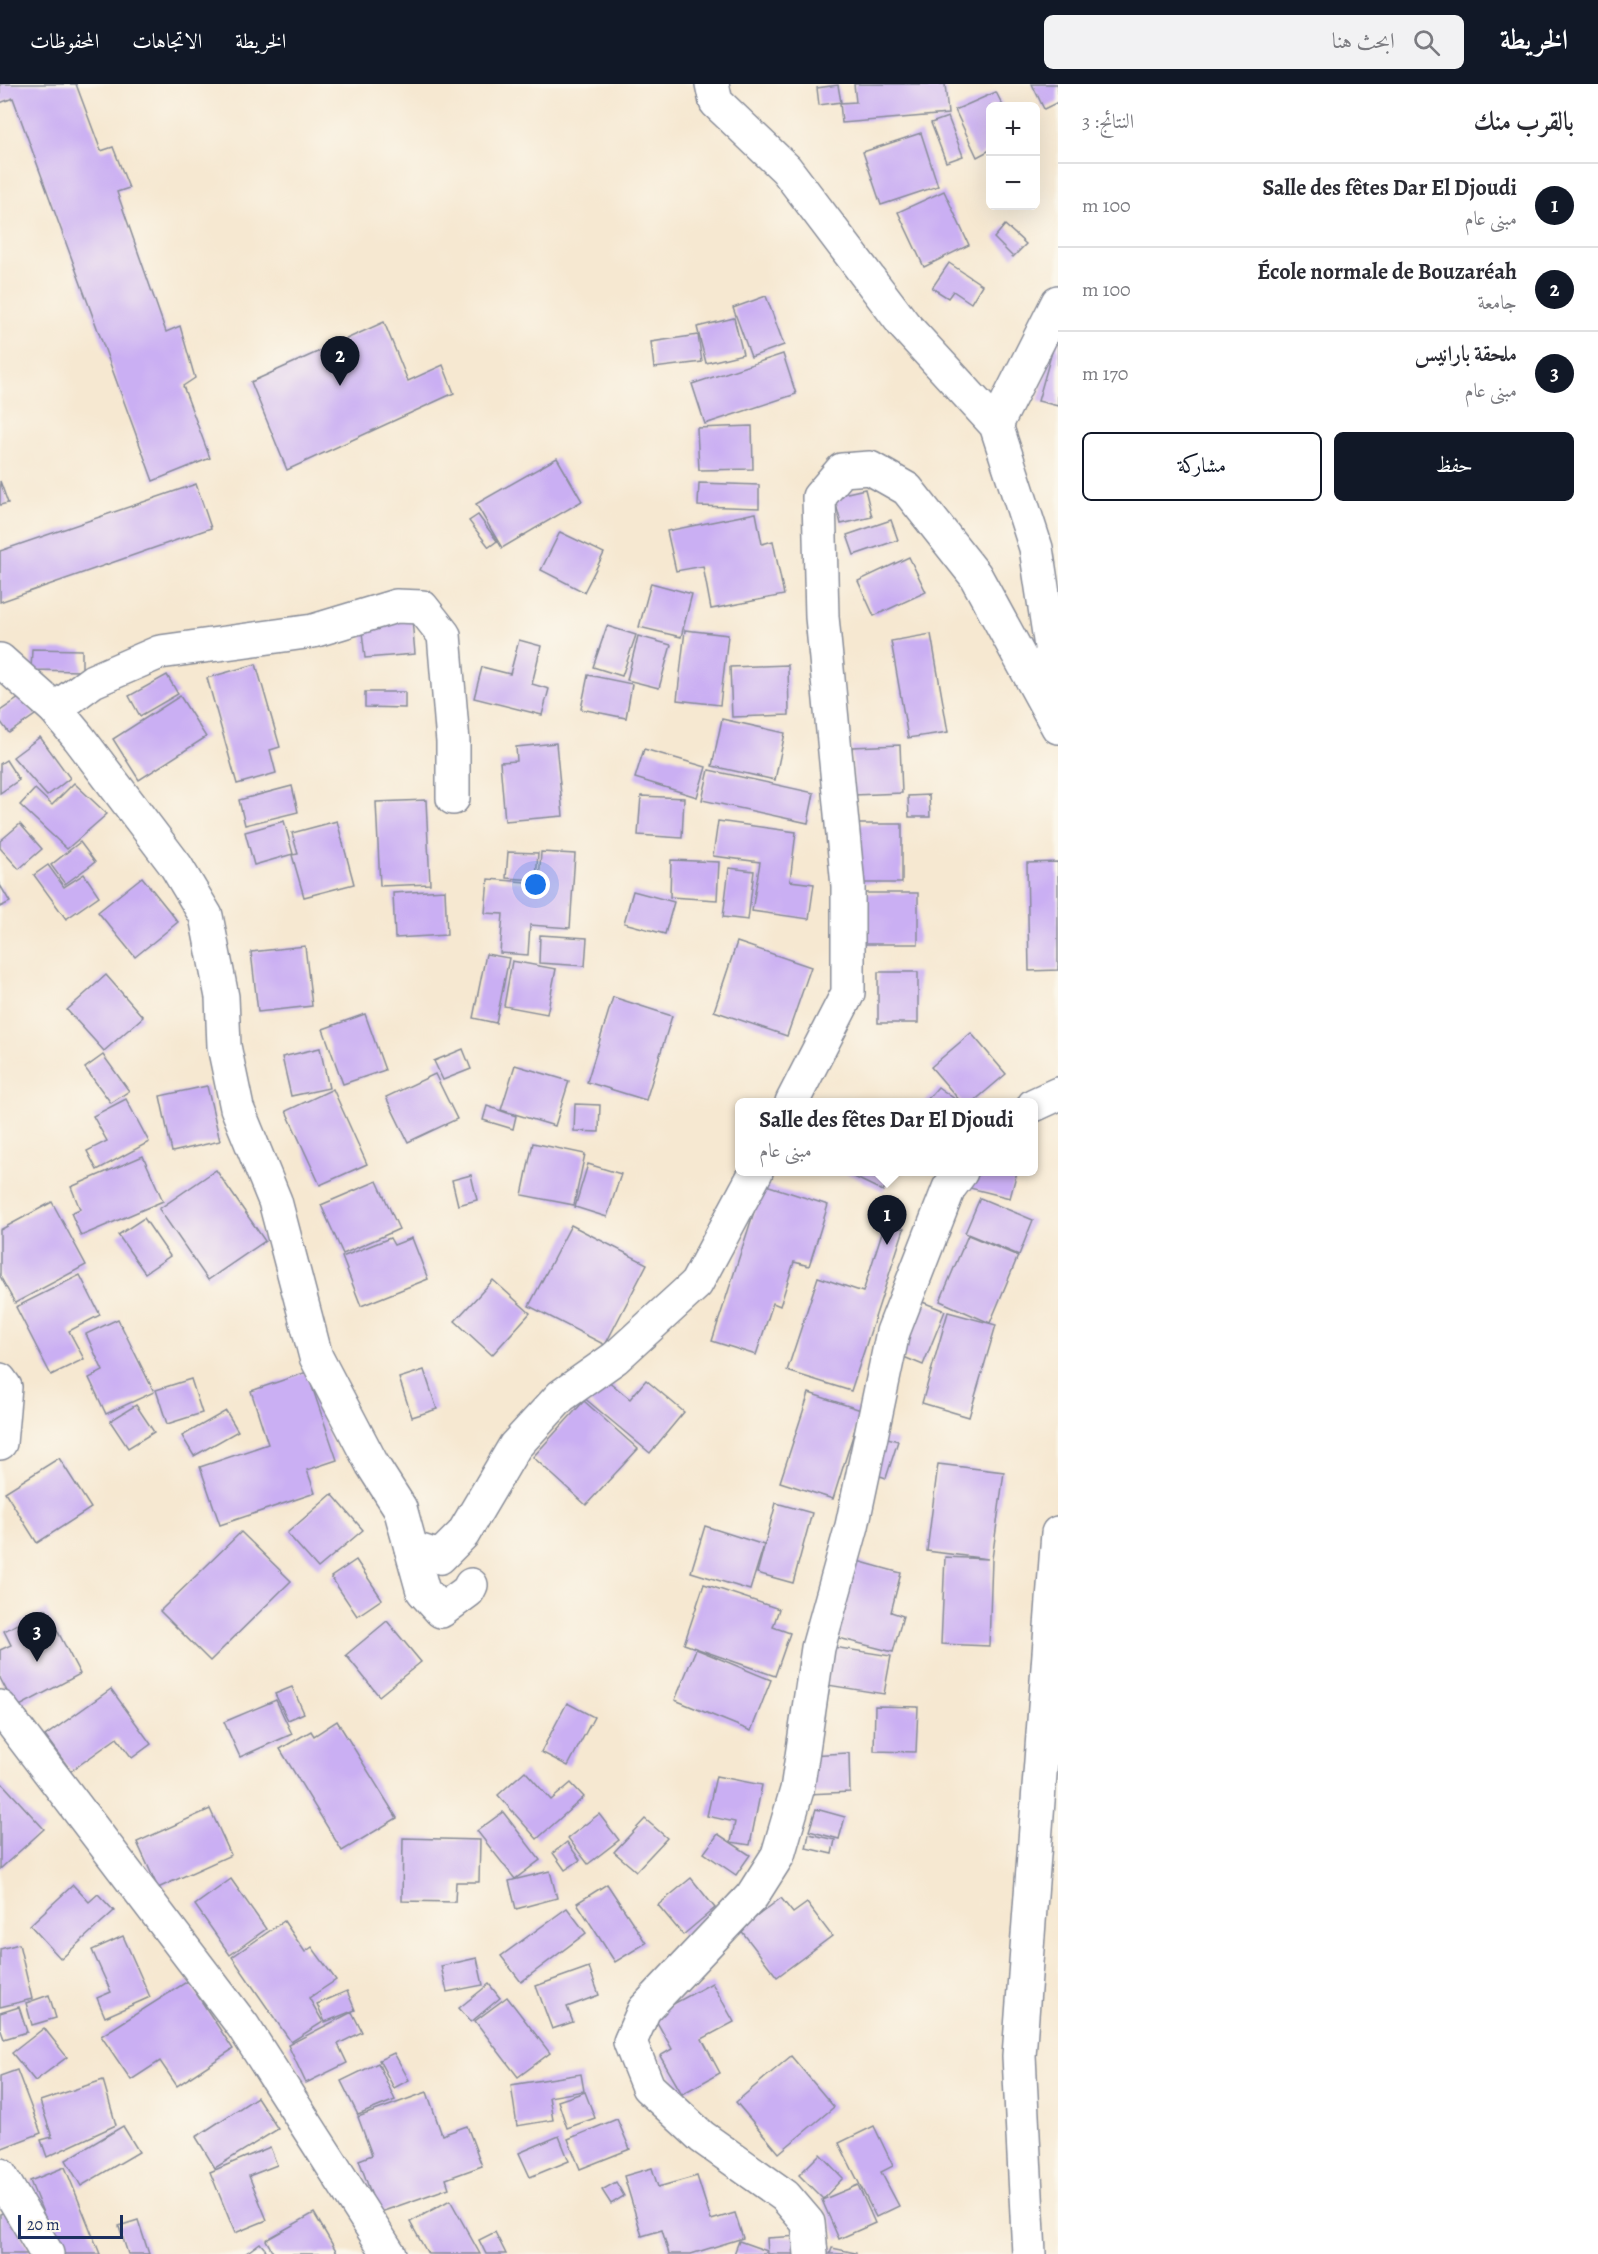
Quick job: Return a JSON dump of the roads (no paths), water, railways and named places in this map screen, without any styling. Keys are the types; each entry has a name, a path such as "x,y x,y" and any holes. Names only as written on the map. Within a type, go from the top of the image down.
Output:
{"street":[{"path":"712,84 716,102 786,170 905,326 996,425 1036,548 1058,693"},
{"path":"996,425 1058,302"},
{"path":"794,1098 848,993 848,886 822,617 819,497 842,470 870,468 908,489 975,575 1058,727"},
{"path":"55,709 93,681 160,652 314,632 396,606 422,608 444,635 453,742 453,798"},
{"path":"0,660 55,709 176,866 207,916 222,997 224,1046 237,1108 275,1201 316,1357 372,1464 400,1508 423,1591 441,1611 468,1591 471,1586"},
{"path":"1038,1103 1058,1094"},
{"path":"411,1548 440,1557 463,1534 515,1446 561,1396 615,1358 696,1284 754,1176"},
{"path":"811,2254 808,2223 785,2196 702,2136 648,2087 630,2042 644,2010 752,1896 778,1856 797,1790 818,1648 852,1526 893,1332 949,1188 958,1176"},
{"path":"0,1380 5,1387 0,1443"},
{"path":"1029,2254 1019,2056 1058,1533"},
{"path":"0,1707 243,2026 388,2254"},
{"path":"0,2175 47,2254"}],"place":[{"name":"École normale de Bouzaréah","path":"340,386"},
{"name":"Salle des fêtes Dar El Djoudi","path":"887,1245"},
{"name":"ملحقة بارانيس","path":"37,1662"}]}
